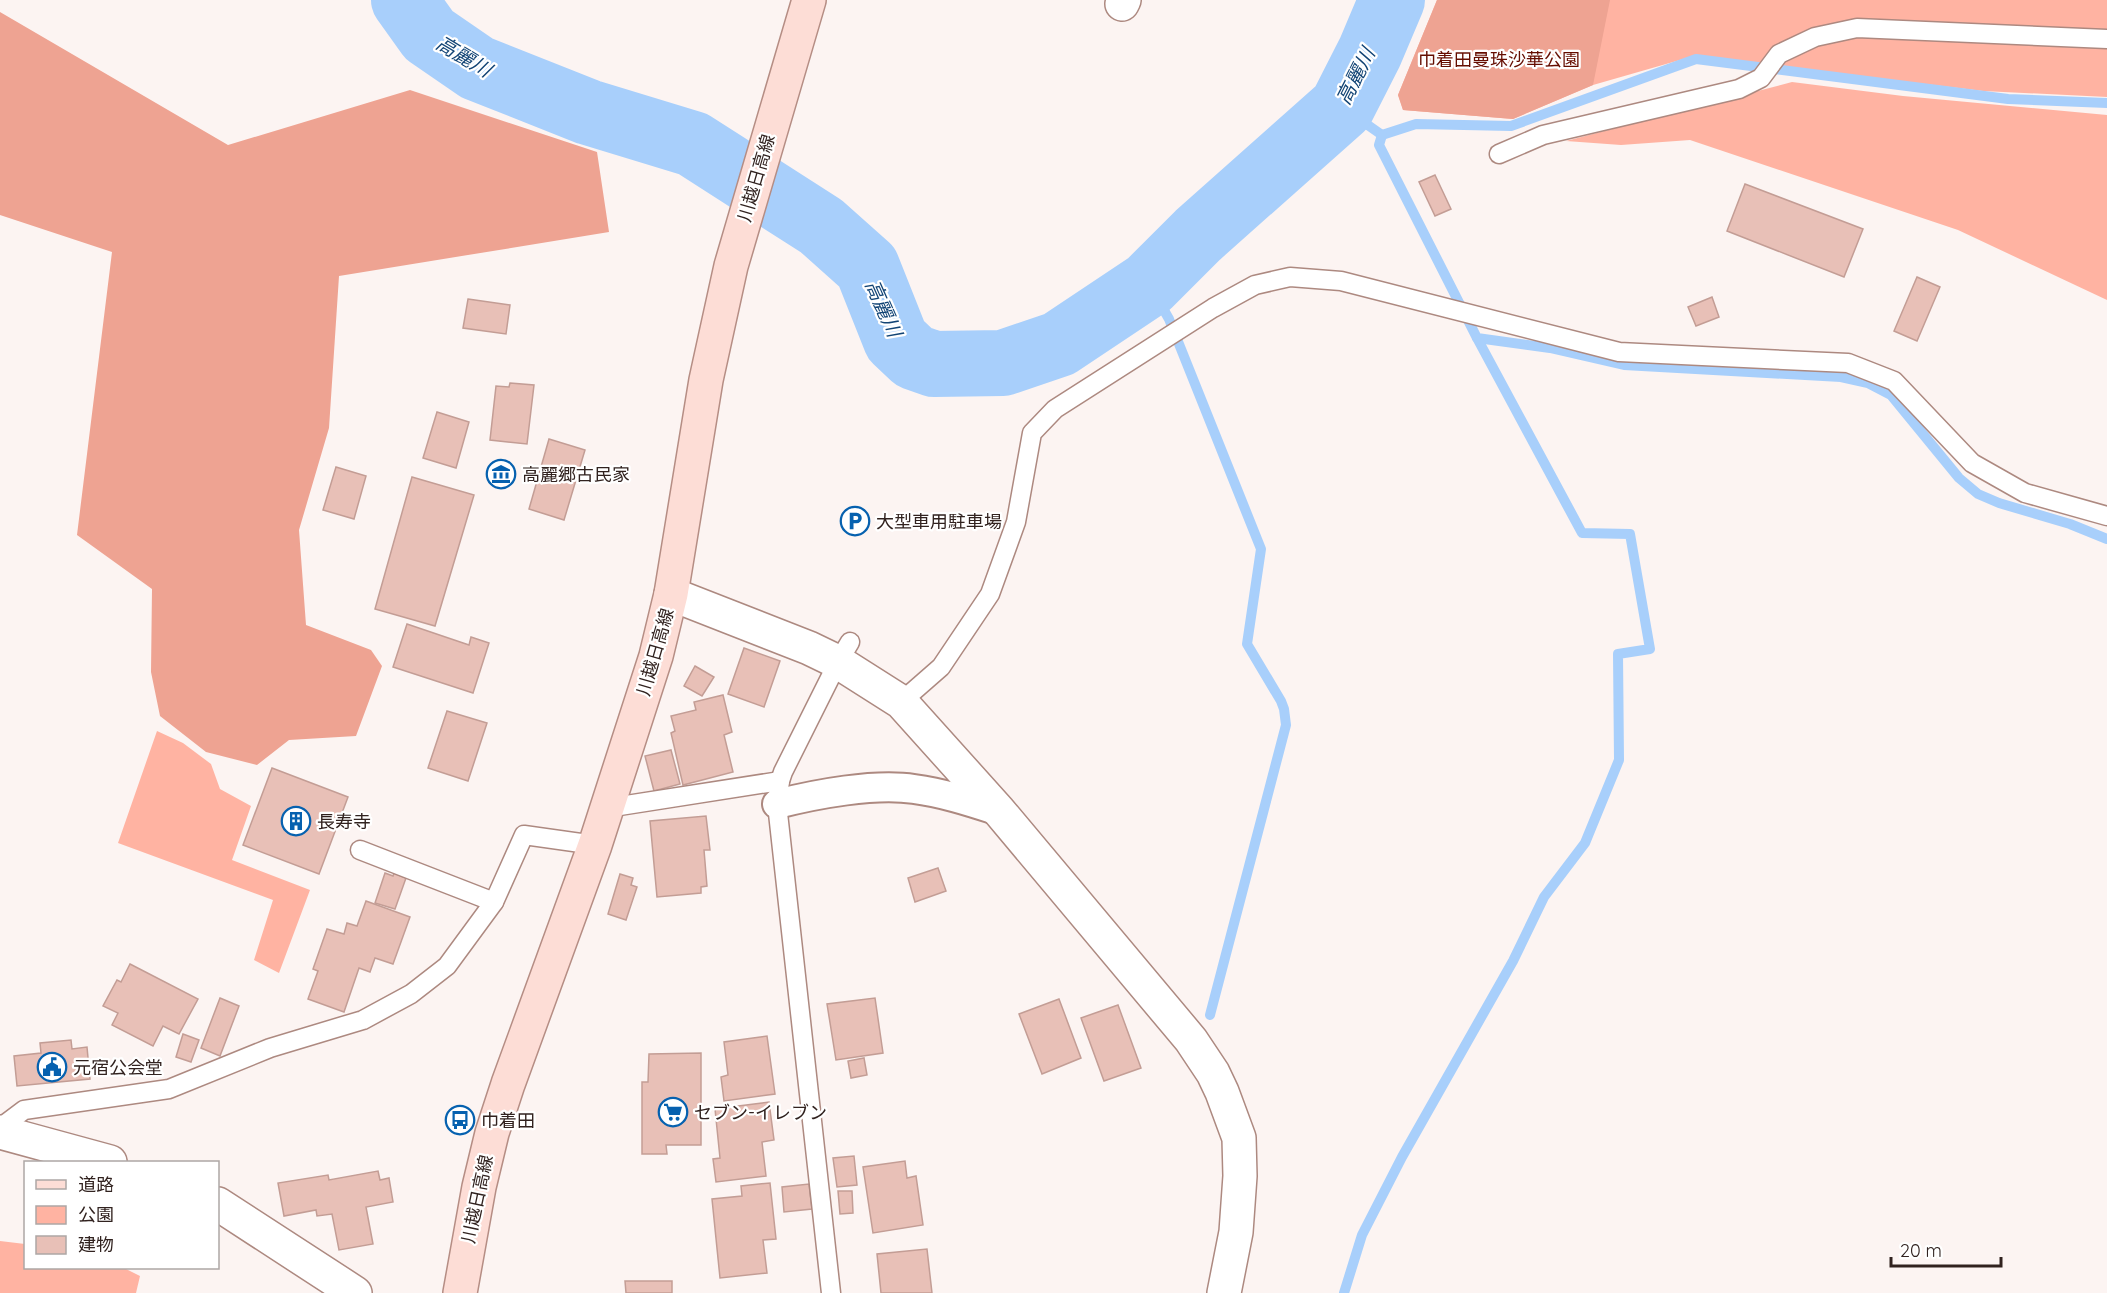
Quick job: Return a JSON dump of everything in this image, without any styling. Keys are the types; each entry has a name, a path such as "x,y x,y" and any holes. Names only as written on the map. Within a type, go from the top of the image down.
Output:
{"main road":[{"name":"川越日高線","path":"460,1293 479,1187 492,1132 595,844 656,656 671,594 706,380 731,266 809,0"}],"street":[{"path":"671,594 809,648 844,652 901,702 999,811 1191,1040 1213,1073 1239,1138 1240,1176 1236,1232 1224,1293"},
{"path":"778,793 796,799 866,788 912,788 955,796 999,811"},
{"path":"0,1130 108,1161"},
{"path":"219,1205 355,1293"}],"lane":[{"path":"1499,154 1543,135 1739,89 1761,78 1779,54 1815,37 1857,28 2107,39"},
{"path":"901,702 941,667 990,594 1016,522 1032,432 1055,409 1213,308 1255,285 1290,277 1341,281 1619,352 1848,363 1894,381 1972,463 2025,493 2107,516"},
{"path":"831,1293 778,793 844,652"},
{"path":"607,808 778,793"},
{"path":"0,1130 24,1110 169,1089 270,1048 363,1020 411,994 447,966 494,902 524,836 595,844"},
{"path":"360,850 494,902"}],"green space":[{"name":"巾着田曼珠沙華公園","path":"1437,0 2107,0 2107,97 1983,91 1694,56 1593,85 1513,119 1403,110 1398,95"},
{"path":"1437,0 1610,0 1593,85 1513,119 1403,110 1398,95"},
{"path":"0,12 228,145 410,90 597,152 609,232 339,276 329,428 299,530 306,625 371,650 382,666 356,736 289,740 257,765 206,752 160,716 151,672 152,589 77,535 112,252 0,215"},
{"path":"1792,82 1903,96 2107,115 2107,300 1958,230 1690,140 1621,145 1566,141"},
{"path":"157,731 183,743 211,764 220,789 251,806 232,860 310,890 279,973 254,960 273,900 118,843"},
{"path":"0,1241 24,1244 24,1269 126,1269 140,1276 136,1293 0,1293"}],"building":[{"path":"1435,175 1451,209 1435,216 1419,182"},
{"path":"1745,184 1863,229 1844,277 1727,231"},
{"path":"1917,277 1940,287 1917,341 1894,331"},
{"path":"1712,297 1719,317 1696,326 1688,307"},
{"path":"468,299 510,305 506,334 463,328"},
{"path":"510,383 534,385 527,444 490,440 496,386 509,387"},
{"path":"437,412 469,422 456,468 423,458"},
{"path":"549,439 585,450 564,520 529,509"},
{"path":"336,467 366,476 354,519 323,510"},
{"path":"412,477 474,495 435,626 375,609"},
{"path":"407,624 469,645 471,637 489,643 473,693 393,667"},
{"path":"744,648 780,661 764,707 728,694"},
{"path":"695,666 714,677 702,696 684,686"},
{"path":"723,695 732,732 724,735 733,772 683,785 671,733 675,731 671,716 696,710 694,702"},
{"path":"447,711 487,723 468,781 428,768"},
{"path":"671,750 680,784 654,791 645,756"},
{"name":"長寿寺","path":"272,768 348,797 319,874 243,845"},
{"path":"706,816 710,850 704,850 707,886 701,887 701,893 657,897 650,821"},
{"path":"938,868 946,891 915,902 908,878"},
{"path":"385,873 393,876 394,873 406,878 395,909 375,903"},
{"path":"620,874 633,878 631,885 637,887 626,920 608,914"},
{"path":"366,901 410,917 393,964 375,958 370,972 359,968 344,1012 308,999 318,971 313,969 327,929 344,934 347,923 357,926"},
{"path":"130,964 198,999 179,1034 163,1026 153,1046 112,1025 118,1013 103,1006 117,980 121,982"},
{"path":"220,998 239,1006 220,1056 201,1048"},
{"path":"875,998 883,1053 836,1060 827,1004"},
{"path":"1059,999 1081,1058 1042,1074 1019,1014"},
{"path":"1118,1005 1141,1068 1104,1081 1081,1018"},
{"path":"183,1034 199,1040 191,1062 176,1057"},
{"path":"767,1036 775,1094 724,1101 721,1077 728,1075 724,1042"},
{"name":"元宿公会堂","path":"71,1040 72,1049 87,1047 90,1079 17,1086 14,1056 41,1053 40,1043"},
{"path":"701,1053 701,1145 666,1145 667,1154 642,1154 642,1082 648,1082 649,1054"},
{"path":"864,1058 867,1075 851,1078 848,1061"},
{"path":"769,1102 774,1140 762,1142 766,1176 716,1182 713,1159 720,1158 715,1109"},
{"path":"854,1156 857,1185 837,1187 833,1158"},
{"path":"905,1161 907,1178 916,1176 923,1225 873,1233 863,1167"},
{"path":"378,1171 380,1180 389,1178 393,1202 366,1207 373,1244 339,1250 332,1214 317,1216 316,1210 284,1216 278,1183 328,1175 329,1180"},
{"path":"770,1183 776,1239 763,1240 767,1273 720,1278 712,1199 742,1196 741,1186"},
{"path":"809,1184 812,1209 784,1212 782,1187"},
{"path":"838,1191 852,1191 853,1213 840,1214"},
{"path":"927,1249 932,1293 881,1293 877,1254"},
{"path":"625,1281 672,1281 672,1293 626,1293"}],"waterway":[{"name":"高麗川","path":"404,0 429,35 477,68 588,112 693,144 821,226 867,267 896,340 914,357 934,364 1003,363 1059,344 1149,284 1198,235 1342,107 1370,52 1392,0"},
{"path":"1342,107 1382,135 1416,124 1511,126 1696,59 2008,99 2107,103"},
{"path":"1382,135 1379,145 1477,338 1550,348 1624,365 1841,377 1868,383 1891,395 1959,478 1978,494 1999,503 2070,524 2107,539"},
{"path":"1149,284 1169,319 1261,549 1247,644 1281,701 1286,725 1210,1015"},
{"path":"1344,1293 1362,1235 1402,1157 1513,961 1544,897 1585,843 1619,760 1618,654 1650,649 1630,534 1582,533 1477,338"}],"place":[{"name":"高麗郷古民家","path":"501,474"},
{"name":"大型車用駐車場","path":"855,521"},
{"name":"長寿寺","path":"296,821"},
{"name":"元宿公会堂","path":"52,1067"},
{"name":"セブン-イレブン","path":"673,1112"},
{"name":"巾着田","path":"460,1120"}]}
